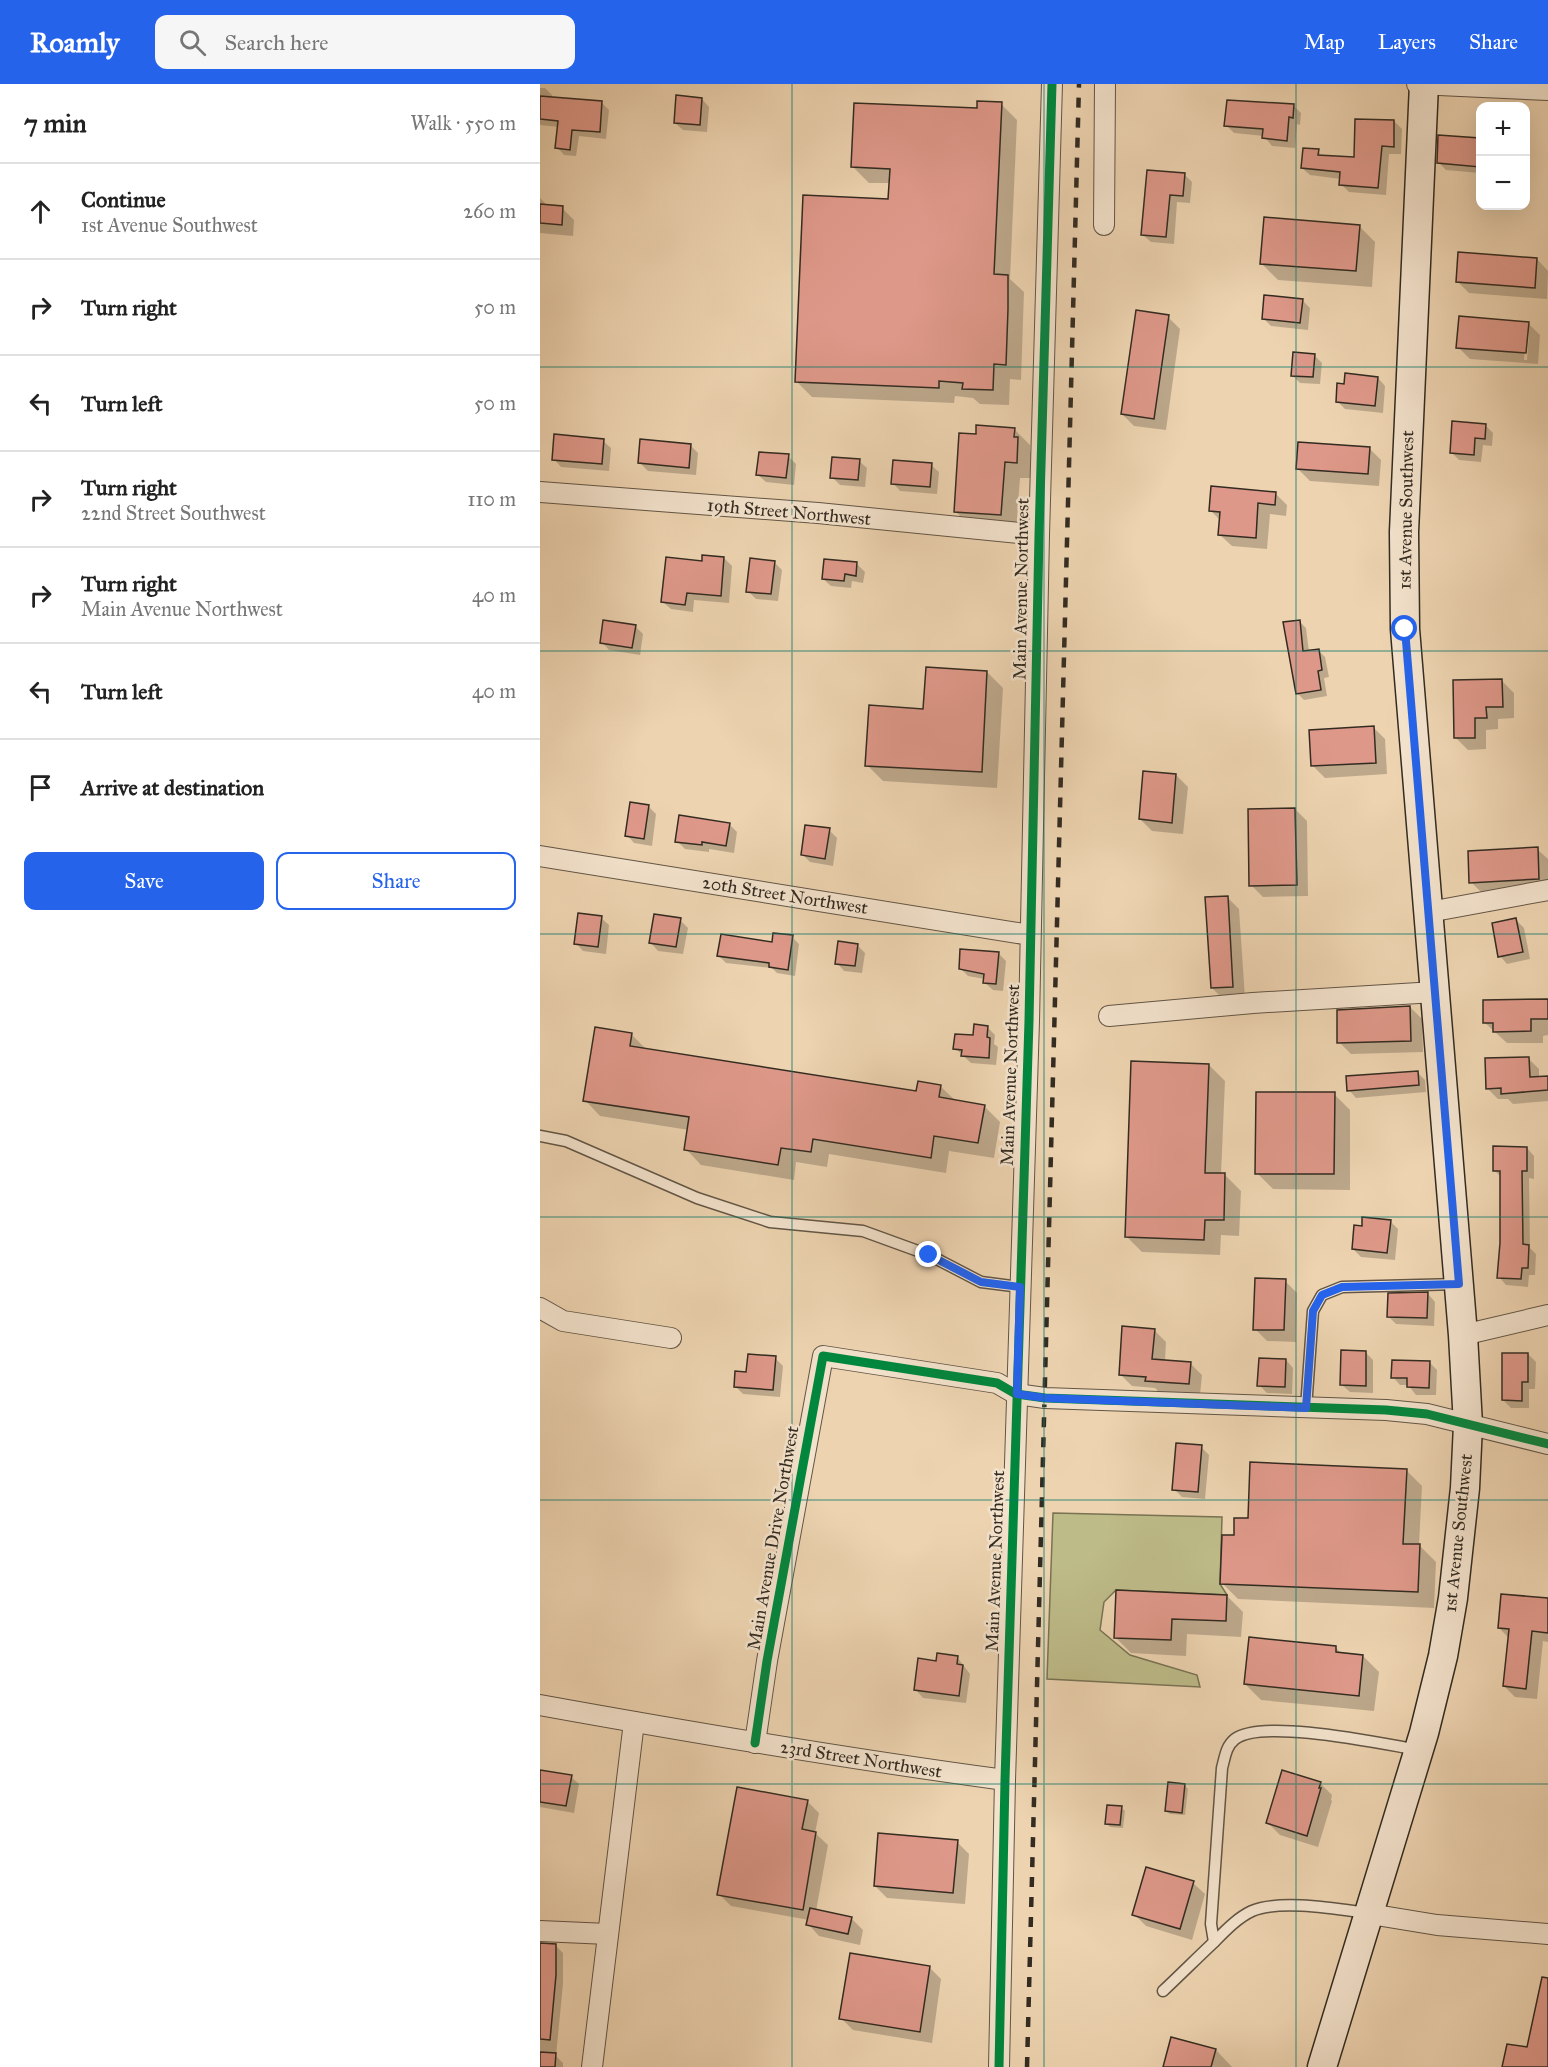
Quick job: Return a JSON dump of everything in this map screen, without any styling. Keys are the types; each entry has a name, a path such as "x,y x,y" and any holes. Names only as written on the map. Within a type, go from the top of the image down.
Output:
{"main road":[{"name":"1st Avenue Southwest","path":"1322,2067 1419,1750 1443,1656 1453,1598 1466,1488 1468,1425 1464,1335 1405,629 1403,574 1424,84"}],"street":[{"name":"Main Avenue Northwest","path":"999,2067 1052,84"},
{"path":"1104,225 1106,84"},
{"path":"1417,84 1548,90"},
{"name":"19th Street Northwest","path":"540,492 818,513 1039,535"},
{"name":"20th Street Northwest","path":"540,856 1030,935"},
{"path":"1429,912 1548,890"},
{"path":"1109,1016 1253,1003 1435,992"},
{"path":"540,1308 563,1321 671,1338"},
{"path":"1464,1335 1548,1315"},
{"name":"Main Avenue Drive Northwest","path":"754,1743 823,1356 997,1383 1017,1394"},
{"path":"1017,1394 1045,1398 1407,1412 1427,1414 1548,1444"},
{"name":"23rd Street Northwest","path":"540,1705 754,1743 904,1767 1005,1780"},
{"path":"591,2067 634,1722"},
{"path":"1370,1914 1437,1925 1548,1934"},
{"path":"540,1931 608,1935"}],"lane":[{"path":"540,1136 566,1141 697,1198 770,1222 863,1231 929,1255 981,1282 1020,1287"},
{"path":"1306,1408 1313,1311 1322,1295 1342,1287 1459,1284"},
{"path":"1214,1942 1210,1924 1222,1768 1229,1746 1237,1737 1254,1732 1287,1731 1419,1750"},
{"path":"1163,1991 1237,1920 1253,1911 1268,1907 1292,1906 1336,1908 1370,1914"}],"shaded area":[{"path":"1053,1513 1222,1517 1220,1584 1227,1595 1116,1590 1104,1602 1100,1630 1130,1655 1197,1675 1200,1687 1047,1679"}],"building":[{"path":"676,95 702,98 700,125 674,123"},
{"path":"540,96 602,101 600,132 572,130 570,150 555,148 558,121 540,119"},
{"path":"1227,100 1294,104 1293,118 1289,117 1287,141 1262,138 1263,129 1224,126"},
{"path":"977,101 1002,102 994,274 1008,275 1008,309 1006,365 994,364 993,390 962,389 963,383 939,381 939,388 795,382 803,195 888,199 890,169 851,167 854,103 977,108"},
{"path":"1355,119 1394,120 1394,147 1382,146 1378,188 1339,185 1340,172 1301,168 1303,148 1319,149 1318,155 1354,157"},
{"path":"1438,135 1476,138 1476,167 1437,163"},
{"path":"1147,170 1185,173 1183,196 1170,195 1166,237 1141,235"},
{"path":"540,204 563,206 562,225 540,223"},
{"path":"1264,217 1360,225 1356,271 1260,264"},
{"path":"1458,252 1537,258 1535,288 1456,282"},
{"path":"1264,295 1303,299 1300,323 1262,319"},
{"path":"1136,310 1169,315 1154,419 1121,414"},
{"path":"1459,316 1529,322 1526,353 1456,348"},
{"path":"1293,352 1315,354 1313,377 1291,376"},
{"path":"1345,373 1378,377 1375,406 1336,402 1337,383 1344,384"},
{"path":"1452,421 1486,424 1485,439 1475,438 1474,455 1450,453"},
{"path":"976,425 1015,428 1014,437 1018,437 1017,463 1005,462 1001,515 954,512 959,433 976,434"},
{"path":"554,434 604,439 602,464 552,460"},
{"path":"640,439 691,444 689,468 638,463"},
{"path":"1298,442 1370,447 1368,474 1296,469"},
{"path":"759,452 789,454 786,478 756,475"},
{"path":"832,457 860,459 858,480 830,478"},
{"path":"893,460 932,463 930,487 891,484"},
{"path":"1211,486 1276,492 1275,505 1258,503 1256,538 1218,535 1220,512 1209,511"},
{"path":"702,555 724,557 721,596 687,593 685,605 661,602 666,557 702,561"},
{"path":"750,558 775,561 771,594 746,592"},
{"path":"824,559 857,562 856,576 845,574 844,581 822,579"},
{"path":"603,620 636,625 632,648 600,643"},
{"path":"1300,620 1303,651 1319,649 1322,670 1318,671 1321,690 1296,694 1283,622"},
{"path":"926,667 987,671 982,772 865,766 869,705 923,709"},
{"path":"1502,679 1503,707 1486,707 1487,718 1475,718 1475,738 1454,738 1453,680"},
{"path":"1374,726 1376,763 1311,766 1309,730"},
{"path":"1143,771 1176,774 1172,823 1139,819"},
{"path":"630,802 649,805 644,839 625,836"},
{"path":"1295,808 1297,885 1249,886 1248,809"},
{"path":"679,815 730,823 726,846 702,842 702,845 675,842"},
{"path":"805,825 830,828 825,859 801,855"},
{"path":"1538,847 1539,879 1469,883 1468,851"},
{"path":"1228,896 1233,987 1211,988 1205,897"},
{"path":"578,913 602,916 598,947 574,944"},
{"path":"654,914 681,918 676,947 649,943"},
{"path":"1516,918 1523,952 1498,957 1492,923"},
{"path":"773,933 793,935 788,970 769,967 769,963 717,956 721,934 772,942"},
{"path":"838,941 858,944 855,966 835,964"},
{"path":"960,949 999,952 996,984 983,983 984,974 959,969"},
{"path":"1548,999 1548,1019 1531,1019 1531,1031 1493,1032 1493,1023 1483,1023 1483,1000"},
{"path":"1410,1006 1411,1041 1337,1043 1337,1010"},
{"path":"974,1024 988,1026 989,1058 961,1056 962,1050 953,1049 955,1034 973,1035"},
{"path":"595,1027 632,1033 630,1046 916,1091 918,1081 941,1085 939,1097 985,1105 978,1143 934,1136 931,1158 813,1139 811,1152 781,1148 778,1165 684,1150 689,1117 583,1101"},
{"path":"1529,1057 1530,1077 1548,1076 1548,1090 1501,1094 1501,1088 1486,1089 1485,1058"},
{"path":"1131,1061 1209,1064 1205,1173 1225,1173 1224,1220 1205,1220 1204,1240 1125,1237"},
{"path":"1418,1071 1419,1085 1347,1091 1346,1076"},
{"path":"1256,1092 1335,1092 1334,1174 1255,1174"},
{"path":"1493,1146 1527,1147 1527,1171 1522,1171 1523,1244 1529,1245 1528,1268 1522,1268 1521,1279 1497,1278 1500,1243 1500,1171 1493,1171"},
{"path":"1362,1217 1391,1220 1387,1253 1352,1249 1354,1225 1362,1226"},
{"path":"1255,1278 1286,1279 1284,1330 1253,1330"},
{"path":"1428,1292 1427,1318 1387,1317 1388,1293"},
{"path":"1122,1326 1155,1329 1152,1359 1191,1362 1189,1384 1145,1381 1146,1377 1119,1375"},
{"path":"1341,1350 1366,1351 1366,1386 1340,1385"},
{"path":"1502,1353 1528,1353 1528,1382 1522,1382 1522,1401 1502,1400"},
{"path":"748,1354 776,1356 773,1390 734,1387 735,1371 746,1372"},
{"path":"1259,1358 1286,1359 1285,1387 1257,1386"},
{"path":"1392,1360 1430,1361 1429,1388 1407,1387 1407,1378 1391,1378"},
{"path":"1176,1443 1202,1445 1198,1492 1172,1490"},
{"path":"1250,1462 1407,1469 1403,1544 1420,1544 1418,1592 1220,1584 1222,1535 1234,1535 1234,1518 1248,1518"},
{"path":"1116,1590 1227,1595 1226,1621 1172,1619 1171,1640 1114,1638"},
{"path":"1501,1594 1548,1598 1548,1633 1532,1631 1526,1689 1503,1686 1509,1629 1498,1628"},
{"path":"1249,1637 1336,1646 1336,1652 1363,1655 1359,1696 1244,1684"},
{"path":"937,1653 958,1656 957,1664 963,1665 959,1696 914,1690 918,1658 936,1661"},
{"path":"540,1770 572,1775 566,1806 540,1802"},
{"path":"1282,1770 1321,1782 1307,1836 1266,1823"},
{"path":"1168,1782 1185,1784 1182,1813 1165,1811"},
{"path":"737,1787 808,1800 802,1829 816,1832 803,1910 717,1895"},
{"path":"1107,1805 1122,1806 1120,1825 1105,1824"},
{"path":"878,1833 958,1840 953,1893 874,1886"},
{"path":"1146,1867 1194,1881 1180,1929 1132,1915"},
{"path":"810,1908 852,1917 848,1934 806,1925"},
{"path":"540,1943 556,1944 556,1975 550,2040 540,2039"},
{"path":"850,1953 930,1966 920,2032 839,2019"},
{"path":"1542,1977 1548,1978 1548,2067 1502,2067 1507,2044 1527,2047"},
{"path":"1171,2037 1216,2049 1211,2067 1163,2067"},
{"path":"540,2052 556,2053 555,2067 540,2067"}],"railway":[{"path":"1027,2067 1079,84"}],"cycle path":[{"path":"999,2067 1005,1780 1029,1021 1039,535 1052,84"},
{"path":"755,1743 767,1661 823,1356 997,1383 1016,1394 1045,1398 1386,1410 1427,1414 1548,1444"}],"route":[{"path":"929,1255 981,1282 1020,1287 1017,1394 1045,1398 1306,1408 1313,1311 1322,1295 1342,1287 1459,1284 1405,629"}]}
